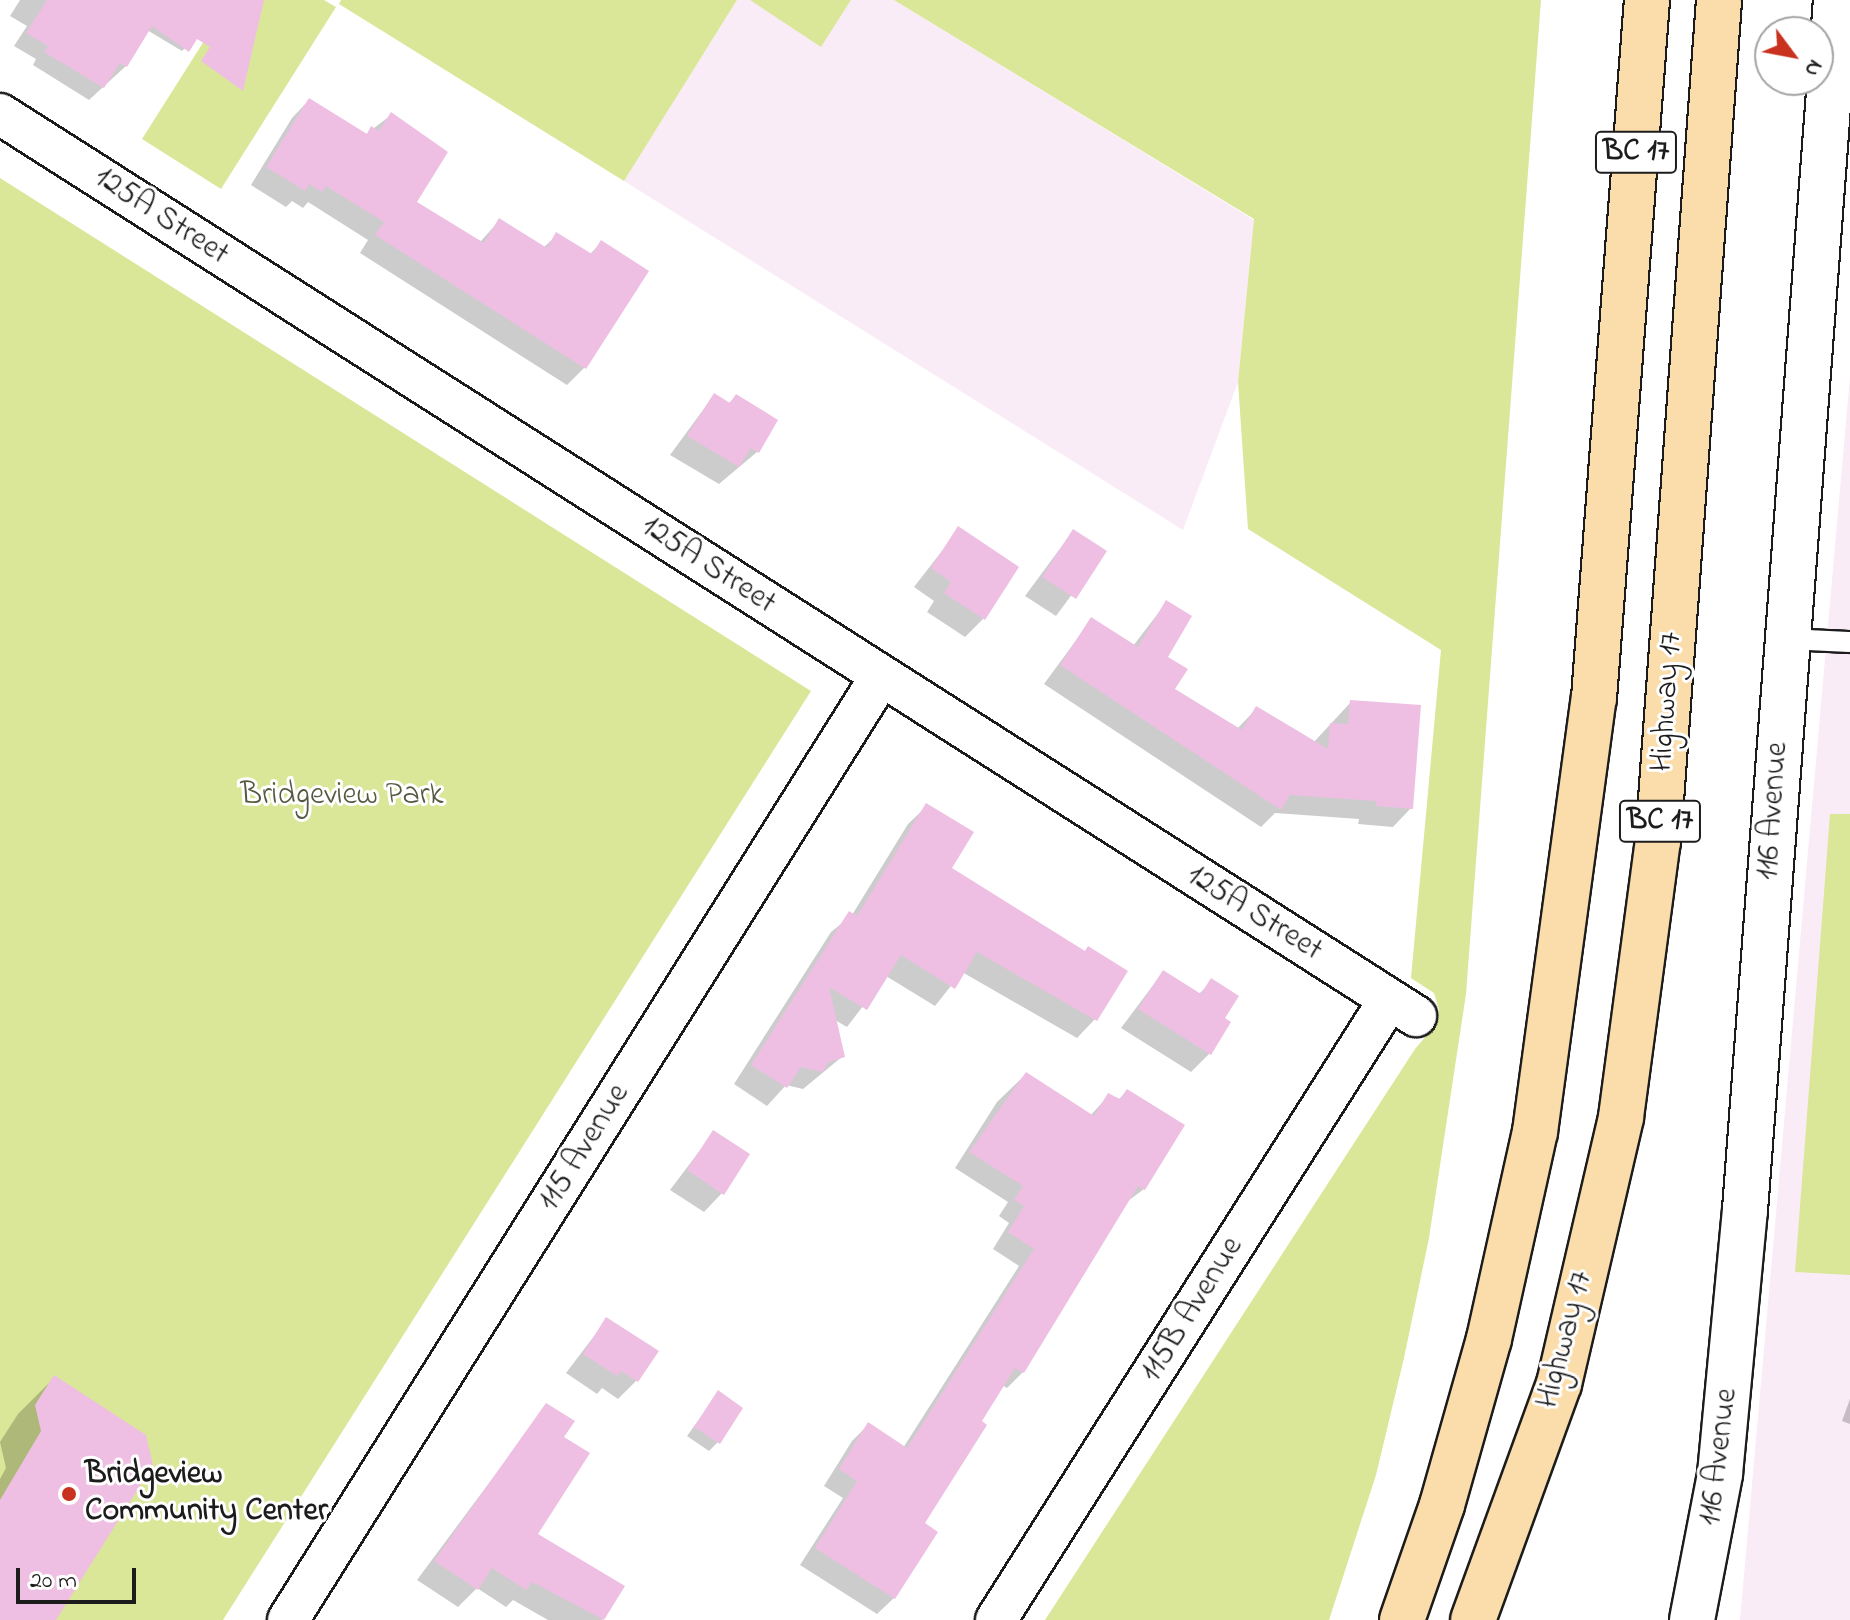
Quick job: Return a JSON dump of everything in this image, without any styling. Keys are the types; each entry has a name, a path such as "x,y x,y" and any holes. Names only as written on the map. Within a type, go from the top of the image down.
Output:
{"highway":[{"name":"BC 17","path":"1402,1620 1442,1505 1489,1339 1535,1132 1594,698 1647,0"},
{"name":"Highway 17","path":"1473,1620 1559,1384 1621,1117 1658,841 1719,0"}],"street":[{"name":"116 Avenue","path":"1692,1620 1720,1474 1836,0"},
{"name":"125A Street","path":"0,114 1402,1008"},
{"name":"115 Avenue","path":"288,1620 881,676"},
{"name":"115B Avenue","path":"996,1620 1402,1008"}],"lane":[{"path":"1787,639 1850,642"}],"shaded area":[{"path":"737,0 750,0 821,46 851,0 894,0 1254,220 1238,382 1183,530 624,181"},
{"path":"1850,376 1850,1620 1740,1620"}],"green space":[{"path":"230,0 324,0 336,7 221,189 142,139"},
{"path":"341,0 737,0 624,181 339,4"},
{"path":"750,0 851,0 821,47"},
{"path":"894,0 1541,0 1466,994 1429,1238 1404,1358 1376,1475 1329,1620 1045,1620 1415,1049 1433,1028 1439,1010 1434,993 1411,978 1441,650 1248,529 1238,382 1254,219"},
{"name":"Bridgeview Park","path":"0,178 811,691 223,1620 0,1620"},
{"path":"1830,814 1850,814 1850,1275 1795,1272"}],"building":[{"path":"47,0 264,0 243,91 201,61 210,47 197,39 189,52 152,26 127,67 120,63 104,88 44,52 48,46 26,33"},
{"path":"309,98 367,134 371,126 379,131 391,112 448,152 417,202 484,243 499,218 547,248 556,232 592,254 601,240 649,271 586,369 375,235 384,222 326,186 322,192 309,184 305,191 266,167"},
{"path":"714,393 730,403 736,394 778,420 759,453 751,448 739,467 687,436"},
{"path":"958,526 1019,567 985,620 944,593 951,582 931,568"},
{"path":"1073,529 1107,551 1076,599 1042,577"},
{"path":"1166,600 1192,616 1168,657 1188,669 1175,689 1242,730 1256,706 1328,749 1330,723 1348,724 1350,700 1421,705 1413,809 1376,806 1376,801 1290,795 1281,810 1060,665 1091,617 1138,647"},
{"path":"926,803 974,832 952,868 1085,951 1088,946 1128,971 1097,1021 977,952 955,989 901,955 867,1010 829,987 845,1057 829,1062 823,1072 801,1067 787,1088 751,1065 849,911 857,916"},
{"path":"1163,970 1201,994 1211,978 1239,996 1225,1018 1231,1022 1211,1055 1138,1009"},
{"path":"1026,1072 1094,1116 1108,1093 1120,1099 1127,1089 1185,1125 1145,1190 1138,1186 1024,1373 1015,1368 982,1421 987,1425 925,1523 938,1532 895,1599 815,1548 857,1481 839,1469 868,1422 907,1448 1034,1249 1008,1232 1024,1206 1014,1200 1023,1186 969,1152"},
{"path":"713,1130 750,1154 724,1195 687,1170"},
{"path":"606,1317 659,1351 638,1382 621,1371 617,1376 583,1354"},
{"name":"Bridgeview Community Center","path":"54,1375 146,1435 153,1465 56,1620 0,1620 0,1500 41,1431 35,1405"},
{"path":"718,1390 743,1408 720,1444 694,1427"},
{"path":"546,1403 575,1421 564,1437 590,1453 538,1534 625,1586 604,1620 532,1582 526,1590 492,1568 478,1590 434,1561"}],"place":[{"name":"Bridgeview Community Center","path":"69,1494"}]}
